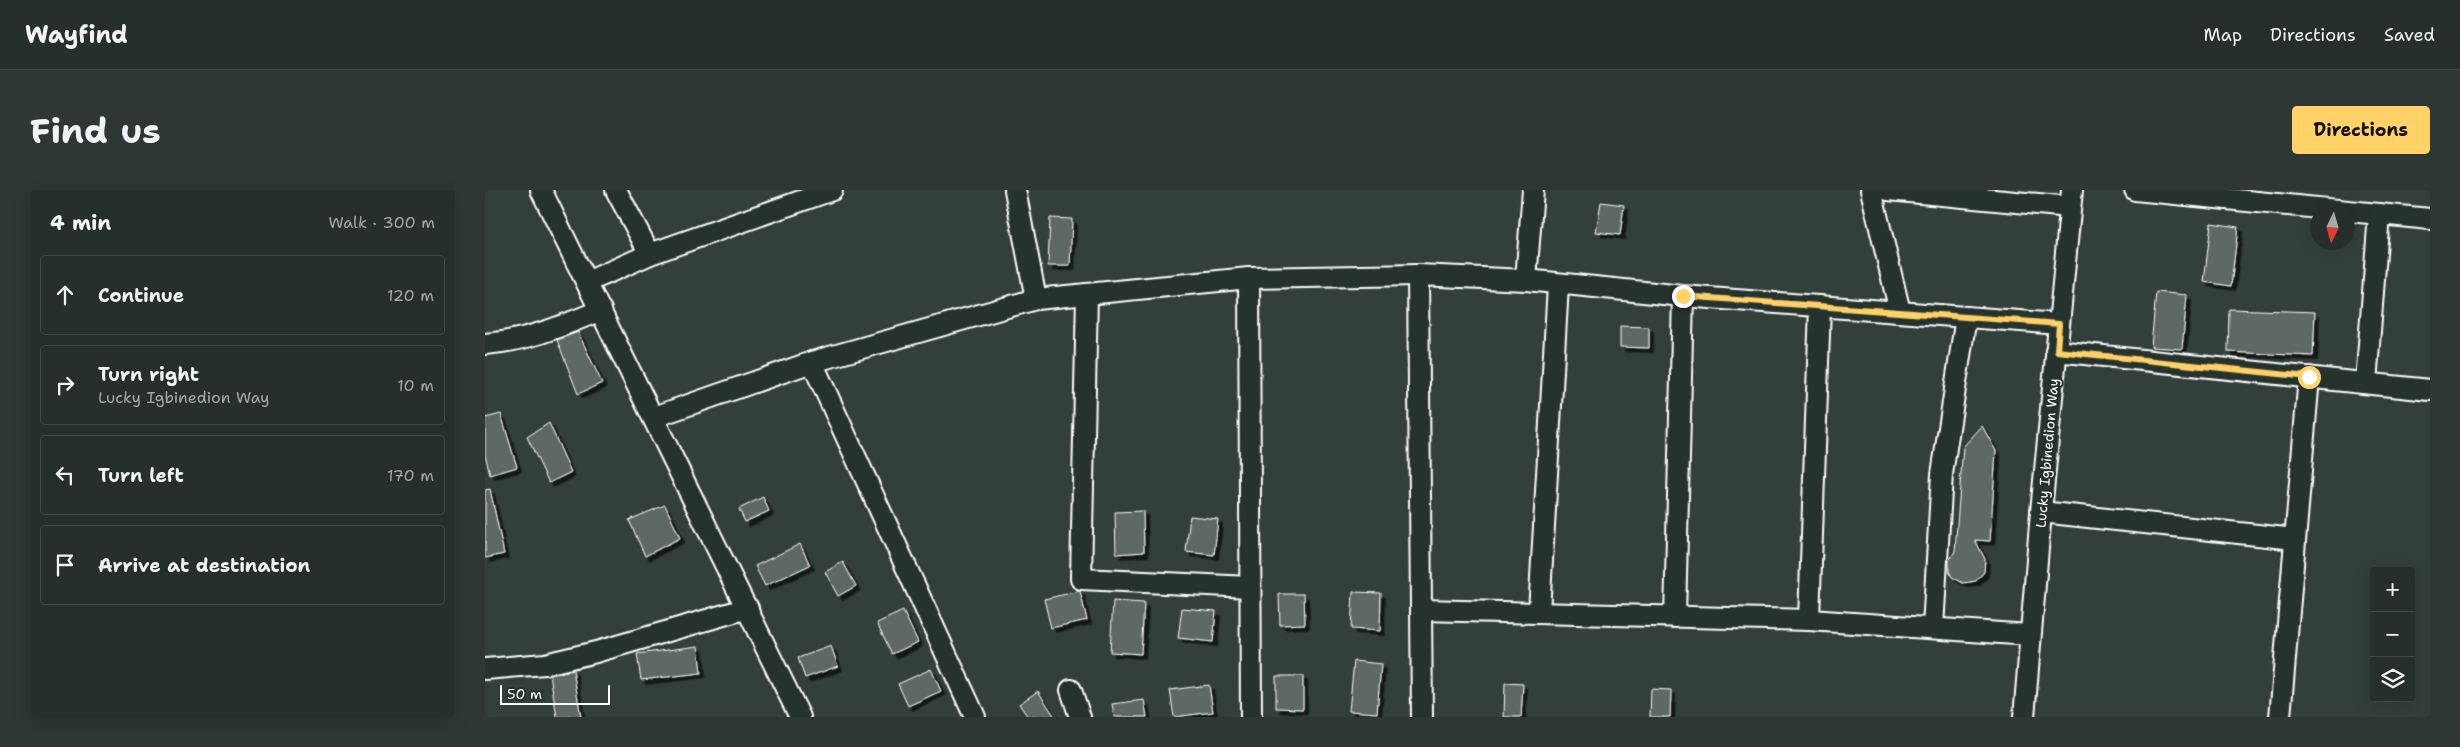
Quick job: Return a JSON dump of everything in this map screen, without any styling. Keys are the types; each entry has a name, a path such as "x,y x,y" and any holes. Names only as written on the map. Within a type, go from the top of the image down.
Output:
{"street":[{"path":"541,190 800,717"},
{"path":"616,190 650,254"},
{"path":"587,282 776,198 832,190"},
{"path":"1015,190 1037,299"},
{"path":"1526,280 1533,190"},
{"path":"1871,190 1900,312"},
{"path":"1888,190 2071,199"},
{"path":"2135,190 2430,219"},
{"name":"Lucky Igbinedion Way","path":"2024,717 2041,512 2071,199"},
{"path":"2366,383 2379,214"},
{"path":"1418,275 1422,717"},
{"path":"654,417 812,362 1037,299 1249,278 1418,275 1526,280 1558,285 1683,296 2059,324"},
{"path":"1249,278 1251,717"},
{"path":"1539,612 1558,285"},
{"path":"1087,294 1081,579 1250,587"},
{"path":"1675,617 1683,296"},
{"path":"1809,620 1820,306"},
{"path":"485,344 506,343 541,335 601,310"},
{"path":"1933,628 1942,474 1966,317"},
{"path":"2057,351 2430,390"},
{"path":"812,362 975,717"},
{"path":"2280,717 2309,377"},
{"path":"2041,512 2295,539"},
{"path":"485,669 545,664 596,652 748,608"},
{"path":"1421,610 1809,620 2030,635"},
{"path":"1071,690 1080,717"}],"building":[{"path":"1601,202 1624,205 1620,235 1596,232"},
{"path":"1050,218 1072,219 1070,266 1048,266"},
{"path":"2211,223 2238,227 2231,286 2204,282"},
{"path":"2156,292 2187,295 2182,349 2151,347"},
{"path":"2229,309 2315,312 2313,356 2228,352"},
{"path":"1620,326 1649,327 1649,348 1620,347"},
{"path":"578,332 602,383 578,394 557,340"},
{"path":"501,414 517,467 490,475 485,454 485,418"},
{"path":"549,423 571,472 549,483 527,437"},
{"path":"1982,426 1996,451 1990,541 1975,540 1985,559 1984,572 1976,581 1963,583 1952,577 1949,571 1949,561 1955,551 1963,447"},
{"path":"490,489 504,554 485,558 485,490"},
{"path":"763,497 769,511 745,522 739,509"},
{"path":"665,505 680,538 645,556 629,520"},
{"path":"1143,511 1144,552 1116,554 1115,512"},
{"path":"1190,516 1218,519 1214,555 1186,552"},
{"path":"800,544 810,565 765,586 755,566"},
{"path":"843,562 856,586 838,596 825,572"},
{"path":"1080,591 1087,620 1051,628 1044,599"},
{"path":"1353,592 1381,593 1380,631 1351,629"},
{"path":"1279,594 1304,594 1305,624 1280,625"},
{"path":"1113,601 1144,603 1141,654 1110,652"},
{"path":"1182,608 1216,611 1213,642 1178,638"},
{"path":"903,611 918,642 892,654 877,623"},
{"path":"698,646 701,673 641,680 637,654"},
{"path":"831,646 838,666 805,678 798,658"},
{"path":"1354,661 1381,664 1377,713 1349,711"},
{"path":"931,669 941,691 908,706 898,684"},
{"path":"573,670 581,717 557,717 550,675"},
{"path":"1276,676 1303,676 1303,709 1276,708"},
{"path":"1505,683 1523,684 1521,717 1504,717"},
{"path":"1209,685 1213,712 1174,717 1170,690"},
{"path":"1651,689 1671,690 1670,717 1650,717"},
{"path":"1038,691 1055,717 1028,717 1019,704"},
{"path":"1144,700 1147,717 1114,717 1112,704"}],"route":[{"path":"1683,296 2059,324 2057,351 2309,377"}]}
